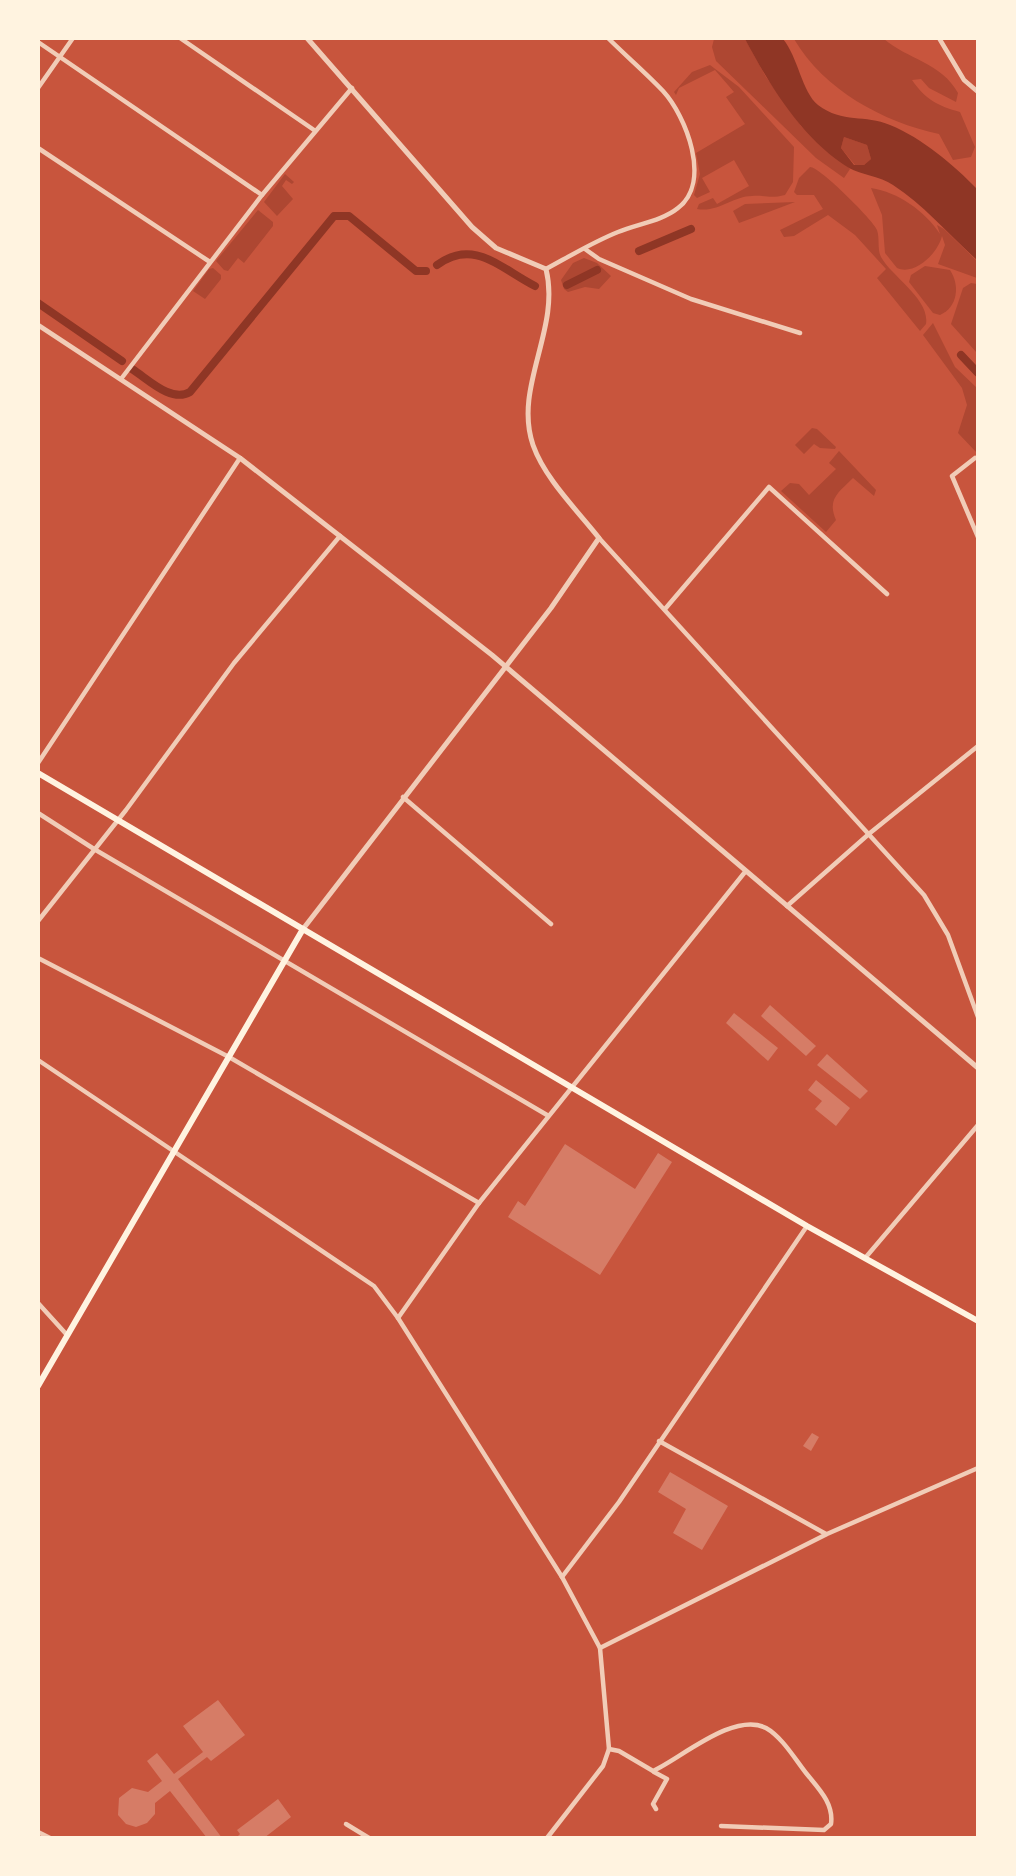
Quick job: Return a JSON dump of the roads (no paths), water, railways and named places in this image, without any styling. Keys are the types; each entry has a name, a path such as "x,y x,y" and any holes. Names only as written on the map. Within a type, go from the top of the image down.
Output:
{"main road":[{"path":"38,773 807,1226 978,1321"},
{"path":"38,1386 176,1153 303,929"}],"street":[{"path":"38,88 73,38"},
{"path":"307,38 481,235 504,252 546,269"},
{"path":"546,269 584,248 676,210 687,200 692,186 694,164 688,137 674,107 663,91 608,38"},
{"path":"939,38 964,80 978,92"},
{"path":"184,40 314,130"},
{"path":"38,42 262,195"},
{"path":"121,379 262,195 352,88"},
{"path":"39,149 210,262"},
{"path":"584,248 599,259 691,299 800,333"},
{"path":"546,269 551,305 530,392 529,433 543,465 599,538 924,895 948,935 978,1017"},
{"path":"38,326 240,458 340,535 505,666 978,1068"},
{"path":"38,763 240,458"},
{"path":"975,458 952,476 978,537"},
{"path":"665,608 769,487 887,594"},
{"path":"38,921 234,663 340,535"},
{"path":"303,929 403,796 551,608 599,538"},
{"path":"786,907 870,833 978,746"},
{"path":"403,796 551,924"},
{"path":"38,813 94,849 547,1115"},
{"path":"398,1318 479,1203 547,1115 745,872"},
{"path":"38,958 229,1057 479,1203"},
{"path":"38,1060 374,1286 398,1318 562,1577 600,1648 609,1749 603,1766 547,1838"},
{"path":"866,1257 978,1125"},
{"path":"562,1577 619,1502 807,1226"},
{"path":"38,1303 68,1335"},
{"path":"659,1441 827,1534"},
{"path":"600,1648 827,1534 978,1468"},
{"path":"653,1771 705,1739 753,1725 765,1728 774,1735 824,1796 832,1813 831,1824 824,1830 721,1826"},
{"path":"609,1749 619,1751 667,1779 653,1804 656,1809"},
{"path":"346,1824 369,1838"},
{"path":"38,1832 50,1838"}],"waterway":[{"path":"132,369 168,392 183,395 190,392 334,216 349,216 416,271 426,271"},
{"path":"639,251 691,229"},
{"path":"437,265 450,257 475,255 498,264 535,286"},
{"path":"567,285 597,270"},
{"path":"38,303 122,361"},
{"path":"961,355 978,373"}]}
